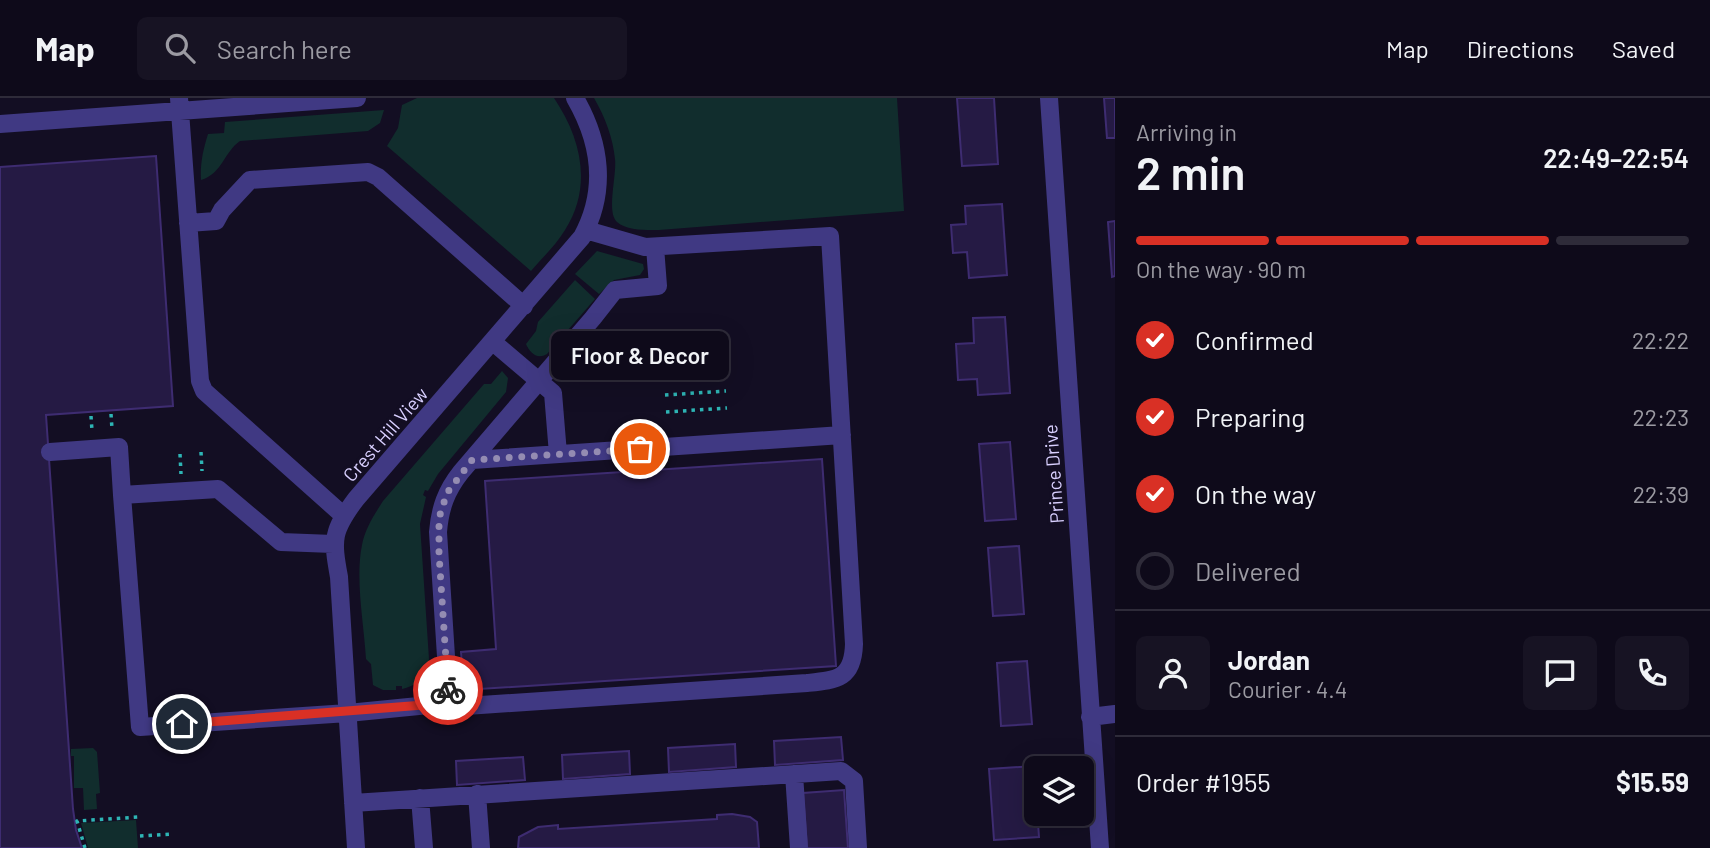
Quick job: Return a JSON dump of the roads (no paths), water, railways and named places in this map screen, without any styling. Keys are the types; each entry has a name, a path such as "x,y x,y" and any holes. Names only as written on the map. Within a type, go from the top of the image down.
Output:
{"street":[{"path":"0,124 179,105 357,98"},
{"name":"Crest Hill View","path":"333,544 335,533 356,499 524,306 586,230 598,192 598,158 589,124 575,98"},
{"name":"Prince Drive","path":"1049,98 1100,848"},
{"path":"179,105 200,381 204,391 344,516"},
{"path":"188,223 216,220 247,182 253,179 368,172 524,306"},
{"path":"51,452 119,447 140,727 348,713 449,703 466,706 807,683 841,677 852,660 854,644 830,236 655,247 626,243 586,230"},
{"path":"449,703 439,554 439,518 447,493 611,293 625,288 658,286 655,247"},
{"path":"493,342 554,396 558,454"},
{"path":"472,460 842,435"},
{"path":"122,495 218,489 281,542 333,544 340,577 356,848"},
{"path":"1090,717 1115,715"},
{"path":"353,803 841,771 851,777 855,785 858,848"},
{"path":"794,774 799,848"},
{"path":"477,794 481,848"},
{"path":"420,798 424,848"}],"place":[{"name":"Floor & Decor","path":"640,449"}]}
